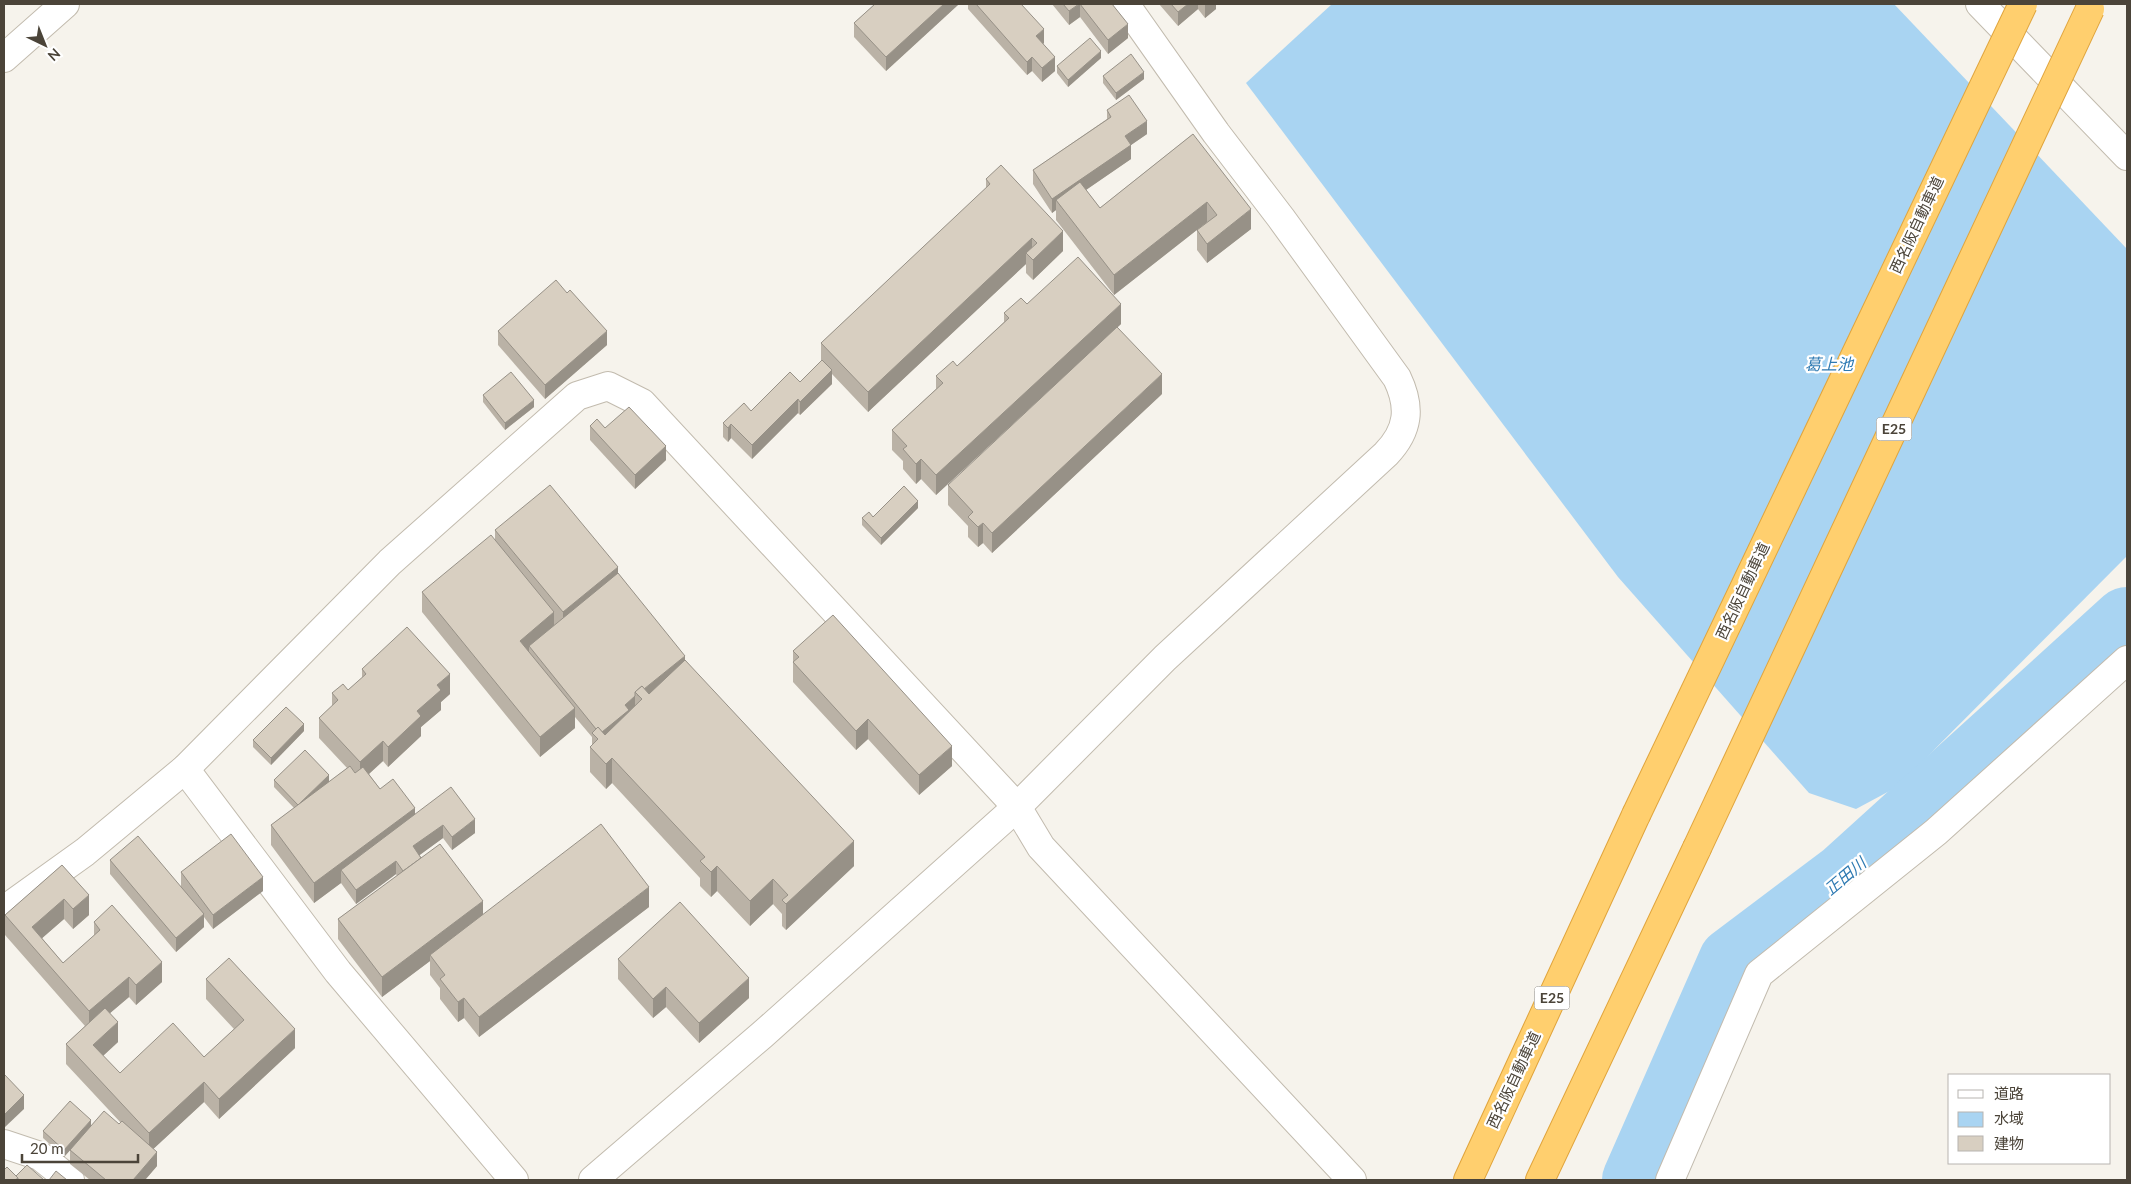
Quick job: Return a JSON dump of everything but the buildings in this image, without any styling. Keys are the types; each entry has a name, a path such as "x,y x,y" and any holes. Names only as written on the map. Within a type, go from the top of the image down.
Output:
{"highway":[{"name":"西名阪自動車道","path":"1468,1180 1636,815 2023,4"},
{"name":"E25","path":"1540,1180 2092,6"}],"street":[{"path":"4,58 66,4"},
{"path":"592,1180 762,1035 1018,807 1165,658 1396,445 1406,420 1407,405 1404,391 1397,378 1281,218 1216,133 1125,4"},
{"path":"1980,4 2124,145"},
{"path":"4,910 85,852 184,769 390,562 577,396 608,386 642,404 1018,807 1041,847 1352,1180"},
{"path":"1670,1180 1759,974 1936,832 2127,660"},
{"path":"184,769 338,972 514,1180"},
{"path":"4,1144 40,1156 70,1180"}],"water":[{"name":"葛上池","path":"1332,4 1894,4 2127,249 2127,556 1897,787 1856,809 1809,793 1618,577 1246,83"}],"waterway":[{"name":"正田川","path":"1637,1180 1733,962 1846,877 2127,622"}]}
